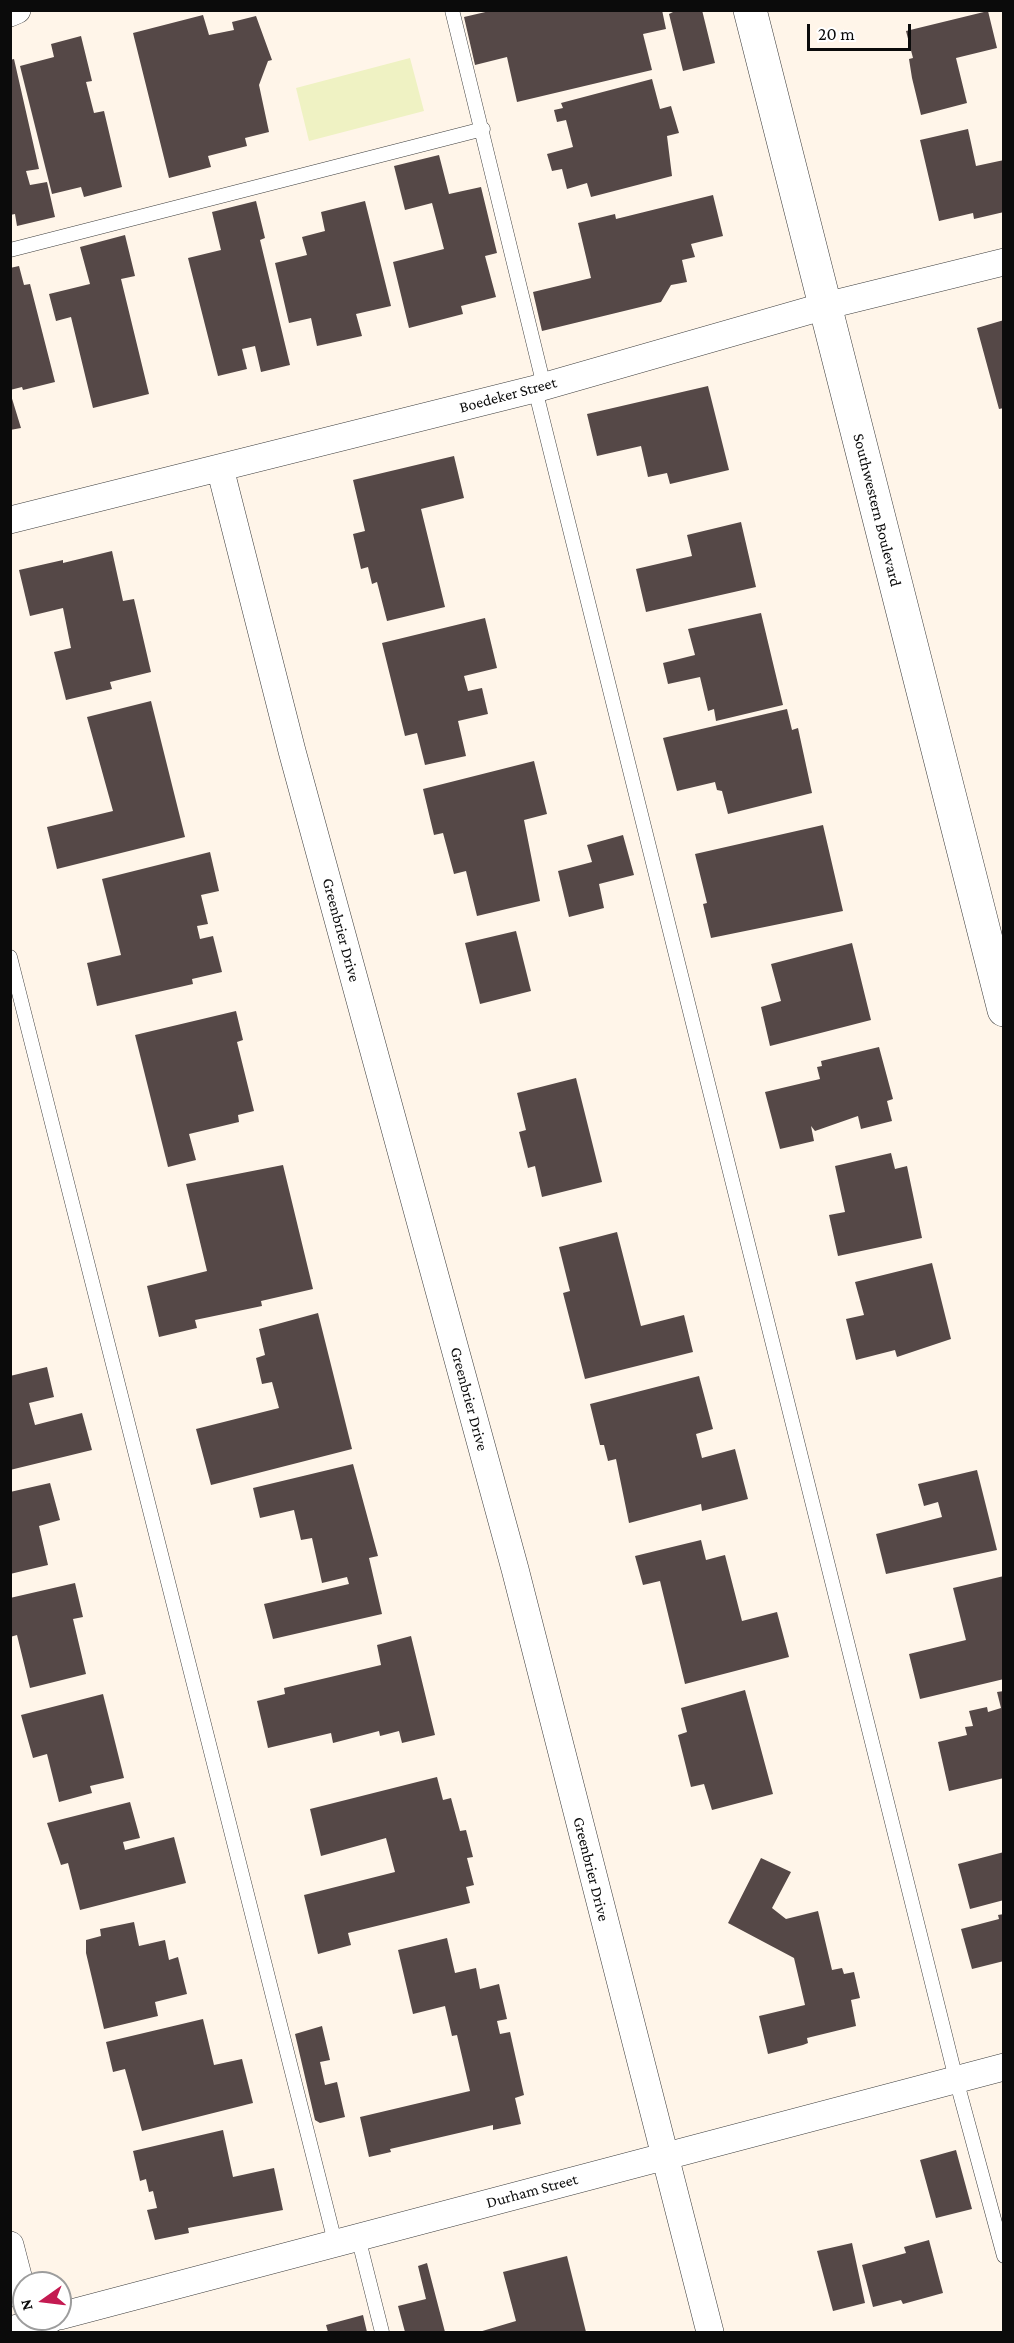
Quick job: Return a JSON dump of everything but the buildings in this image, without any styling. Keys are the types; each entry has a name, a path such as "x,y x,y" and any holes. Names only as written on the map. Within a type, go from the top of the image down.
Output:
{"street":[{"path":"10,12 17,10"},
{"name":"Southwestern Boulevard","path":"750,10 1004,1010"},
{"name":"Boedeker Street","path":"10,520 539,387 825,306 1004,262"},
{"name":"Greenbrier Drive","path":"220,468 292,751 515,1569 710,2332"},
{"name":"Durham Street","path":"72,2313 1004,2067"},
{"path":"10,2245 17,2271"}],"lane":[{"path":"452,10 483,129 539,387 956,2079 1004,2256"},
{"path":"10,250 483,129"},
{"path":"10,957 346,2240 382,2332"}],"green space":[{"path":"410,58 424,111 309,141 296,88"}]}
